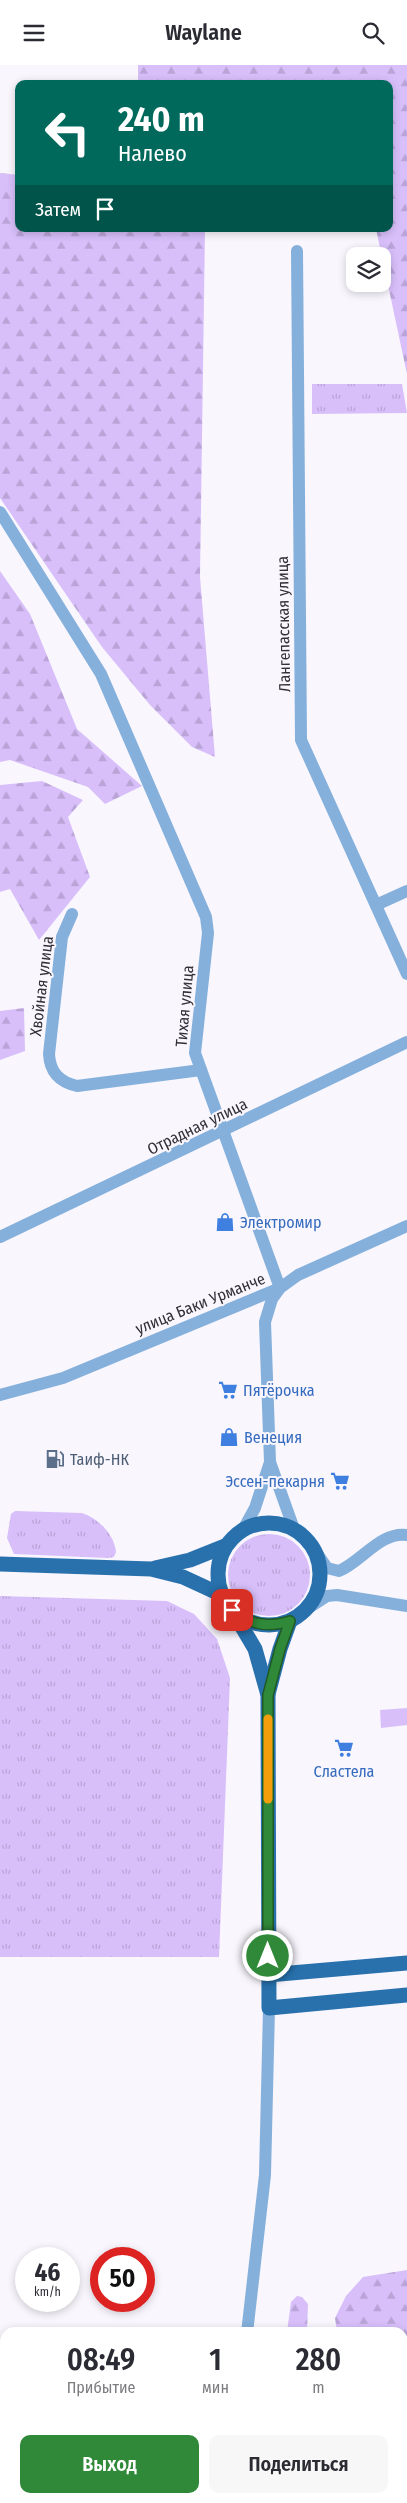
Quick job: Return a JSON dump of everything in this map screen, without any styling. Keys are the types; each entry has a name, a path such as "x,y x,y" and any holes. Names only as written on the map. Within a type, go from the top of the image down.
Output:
{"main road":[{"path":"151,1569 190,1560 225,1546 244,1528 269,1522 294,1529 312,1546 319,1562 320,1578 316,1594 307,1609 290,1621 266,1625 242,1618 232,1610"},
{"path":"225,1546 217,1570 222,1595 255,1649 268,1695"},
{"path":"0,1564 151,1569 183,1577 222,1595"},
{"path":"290,1621 280,1649 268,1695 269,2008 407,1995"},
{"path":"268,1975 407,1963"}],"street":[{"name":"Лангепасская улица","path":"297,251 301,740 407,974"},
{"name":"Тихая улица","path":"0,512 101,675 206,917 208,933 195,1039 195,1053 280,1288"},
{"path":"376,905 407,891"},
{"name":"Хвойная улица","path":"72,915 62,937 48,1054 50,1064 59,1079 77,1086 201,1070"},
{"name":"Отрадная улица","path":"0,1237 223,1132 407,1042"},
{"name":"улица Баки Урманче","path":"0,1395 63,1378 280,1288 298,1275 407,1226"},
{"path":"280,1288 272,1299 265,1322 270,1461 294,1529"},
{"path":"244,1528 255,1509 270,1461"},
{"path":"344,1596 339,1589 337,1580 341,1570 386,1539 401,1534 407,1535"},
{"path":"312,1546 327,1568 341,1570"},
{"path":"307,1609 327,1596 344,1596 407,1606"},
{"path":"248,2327 265,2175 269,2008"}],"green space":[{"path":"138,65 407,65 407,374 389,292 391,292 391,247 380,247 377,232 393,232 393,80 138,80"},
{"path":"0,173 15,175 15,232 205,232 200,577 215,757 192,747 150,705 102,647 0,498"},
{"path":"312,384 402,384 407,413 312,414"},
{"path":"0,571 30,614 77,729 142,786 105,804 88,787 10,760 0,762"},
{"path":"42,781 83,800 68,817 90,877 39,940 10,889 0,892 0,785"},
{"path":"24,1008 25,1051 0,1060 0,1011"},
{"path":"15,1511 82,1513 100,1523 109,1533 115,1545 116,1552 114,1557 14,1554 7,1538 11,1514"},
{"path":"269,1534 285,1537 298,1546 307,1559 310,1575 307,1591 298,1604 285,1613 269,1616 253,1613 240,1604 231,1591 228,1575 231,1559 240,1546 253,1537"},
{"path":"0,1596 167,1601 194,1614 217,1639 230,1678 219,1957 0,1957"},
{"path":"407,1708 407,1725 381,1728 380,1710"},
{"path":"407,2270 407,2327 336,2327 335,2318 346,2296 363,2277"},
{"path":"297,2296 302,2297 308,2304 307,2327 288,2327 291,2302"}],"slow traffic":[{"path":"268,1719 268,1799"}],"place":[{"name":"Электромир","path":"225,1222"},
{"name":"Пятёрочка","path":"228,1390"},
{"name":"Венеция","path":"229,1437"},
{"name":"Таиф-НК","path":"55,1459"},
{"name":"Эссен-пекарня","path":"340,1481"},
{"name":"Сластела","path":"344,1748"}],"route":[{"path":"232,1610 242,1618 253,1623 278,1625 290,1621 280,1649 268,1695 268,1956"}]}
